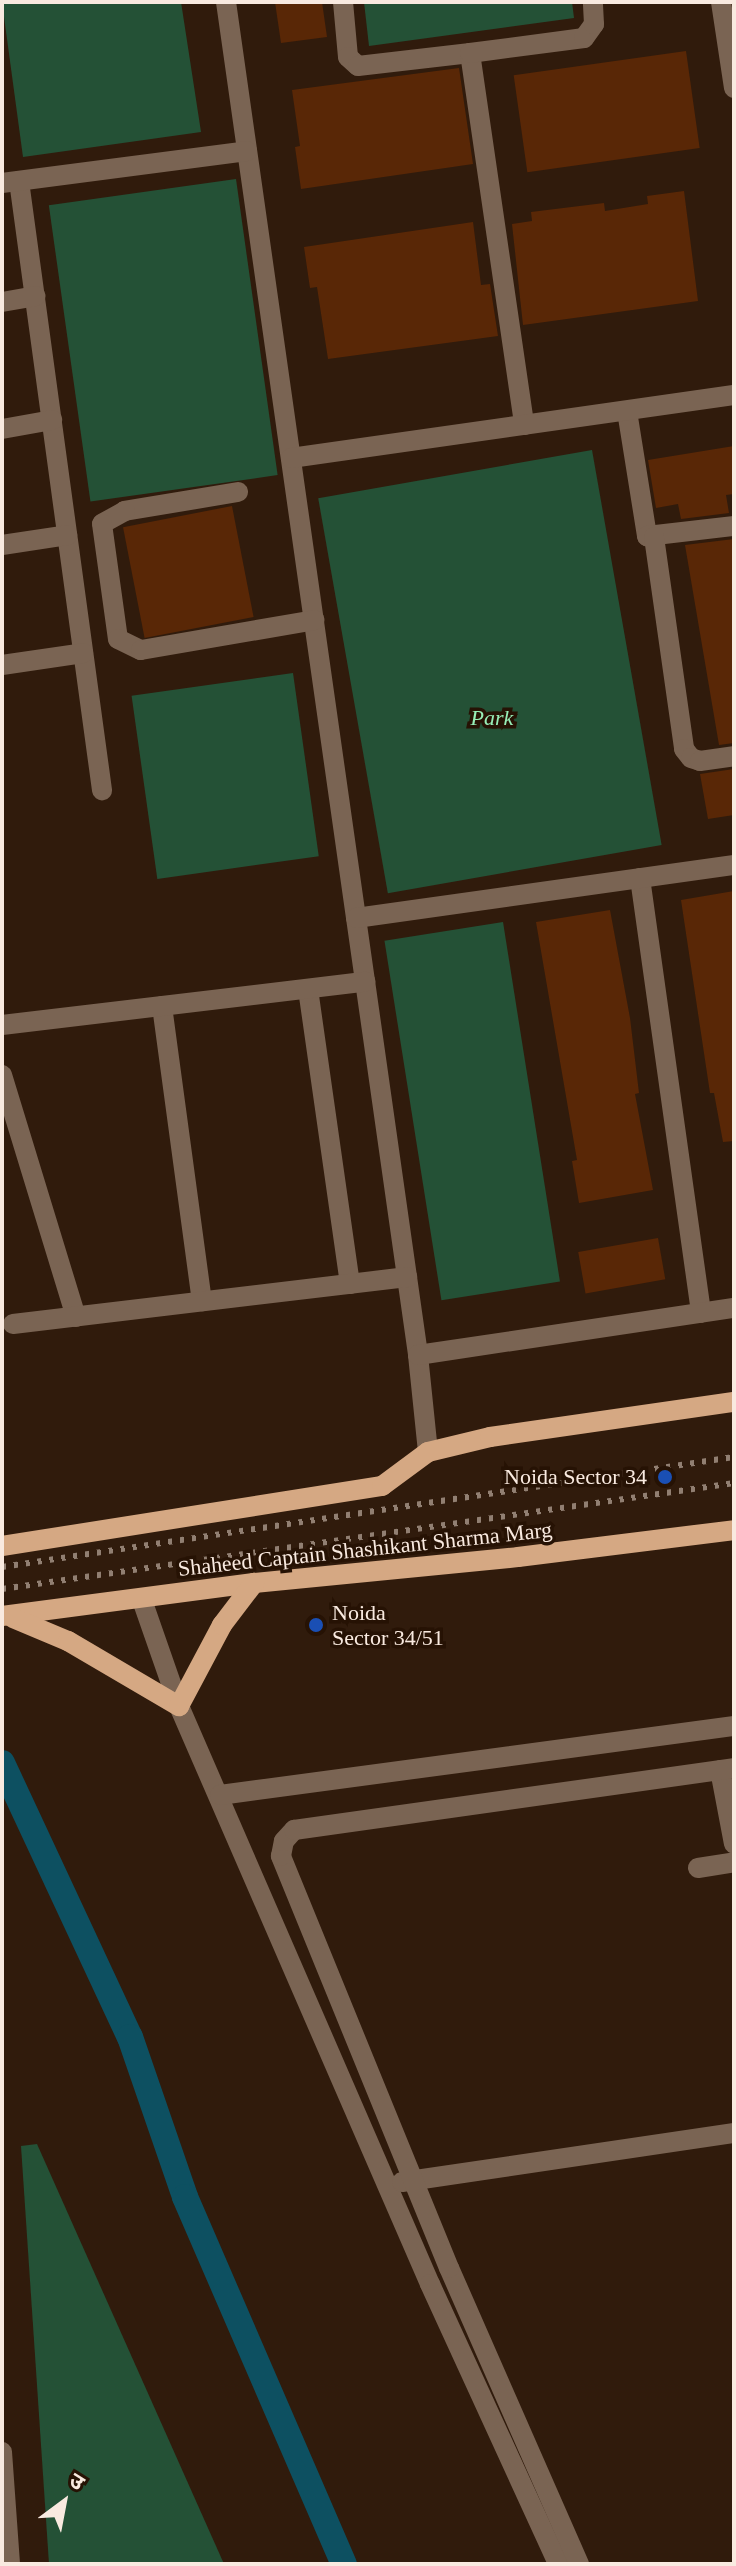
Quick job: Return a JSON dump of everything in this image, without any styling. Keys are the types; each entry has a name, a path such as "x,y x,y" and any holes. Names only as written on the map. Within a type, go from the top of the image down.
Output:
{"main road":[{"path":"2,1546 382,1486 428,1452 490,1437 734,1402"},
{"name":"Shaheed Captain Shashikant Sharma Marg","path":"6,1616 254,1583 518,1557 734,1530"},
{"path":"6,1616 68,1641 179,1706 222,1625 254,1583"}],"street":[{"path":"226,2 418,1355 428,1452"},
{"path":"343,2 348,57 358,66 584,38 594,24 593,2"},
{"path":"721,2 734,88"},
{"path":"470,53 524,425"},
{"path":"102,790 35,296 10,182 247,151"},
{"path":"2,302 35,296"},
{"path":"291,458 734,395"},
{"path":"627,411 651,536 684,749 691,758 700,761 734,756"},
{"path":"2,429 52,420"},
{"path":"238,492 125,511 102,524 118,639 141,650 314,620"},
{"path":"651,536 734,526"},
{"path":"2,545 67,535"},
{"path":"2,665 83,653"},
{"path":"356,918 734,865"},
{"path":"640,878 701,1313"},
{"path":"2,1025 365,982"},
{"path":"308,989 350,1284"},
{"path":"162,1006 202,1301"},
{"path":"2,1075 76,1317"},
{"path":"13,1324 407,1277"},
{"path":"418,1355 734,1308"},
{"path":"142,1600 179,1706 558,2564"},
{"path":"220,1795 734,1726"},
{"path":"579,2564 414,2180 281,1856 284,1841 294,1830 727,1769 734,1844"},
{"path":"698,1868 734,1862"},
{"path":"388,2185 734,2133"},
{"path":"2,2452 10,2564"}],"green space":[{"path":"2,2 181,2 201,132 23,157"},
{"path":"364,2 572,2 574,18 369,46"},
{"path":"236,179 278,475 90,501 49,205"},
{"name":"Park","path":"592,450 662,845 388,893 318,498"},
{"path":"293,673 319,856 157,879 132,696"},
{"path":"503,922 560,1282 441,1300 384,941"},
{"path":"37,2144 224,2564 49,2564 21,2146"}],"building":[{"path":"275,2 322,2 327,37 281,43"},
{"path":"686,51 700,148 527,172 514,75"},
{"path":"459,68 473,164 301,189 295,147 300,146 292,90"},
{"path":"684,191 698,301 523,325 512,224 532,221 531,212 604,203 605,211 648,204 647,196"},
{"path":"473,222 481,285 490,284 498,336 328,359 317,287 310,288 304,247"},
{"path":"734,446 734,494 726,495 729,513 681,519 678,504 656,508 648,460"},
{"path":"232,506 254,617 145,638 123,527"},
{"path":"734,539 734,743 719,745 685,545"},
{"path":"734,769 734,815 708,819 700,774"},
{"path":"734,891 734,1141 723,1142 714,1093 710,1093 681,900"},
{"path":"610,910 630,1018 639,1093 635,1094 653,1190 579,1203 572,1161 577,1160 536,922"},
{"path":"658,1238 665,1279 586,1293 578,1252"}],"waterway":[{"path":"2,1763 130,2037 185,2197 344,2564"}],"railway":[{"path":"2,1567 734,1457"},
{"path":"2,1589 734,1483"}],"place":[{"name":"Noida Sector 34","path":"665,1477"},
{"name":"Noida Sector 34/51","path":"316,1625"}]}
